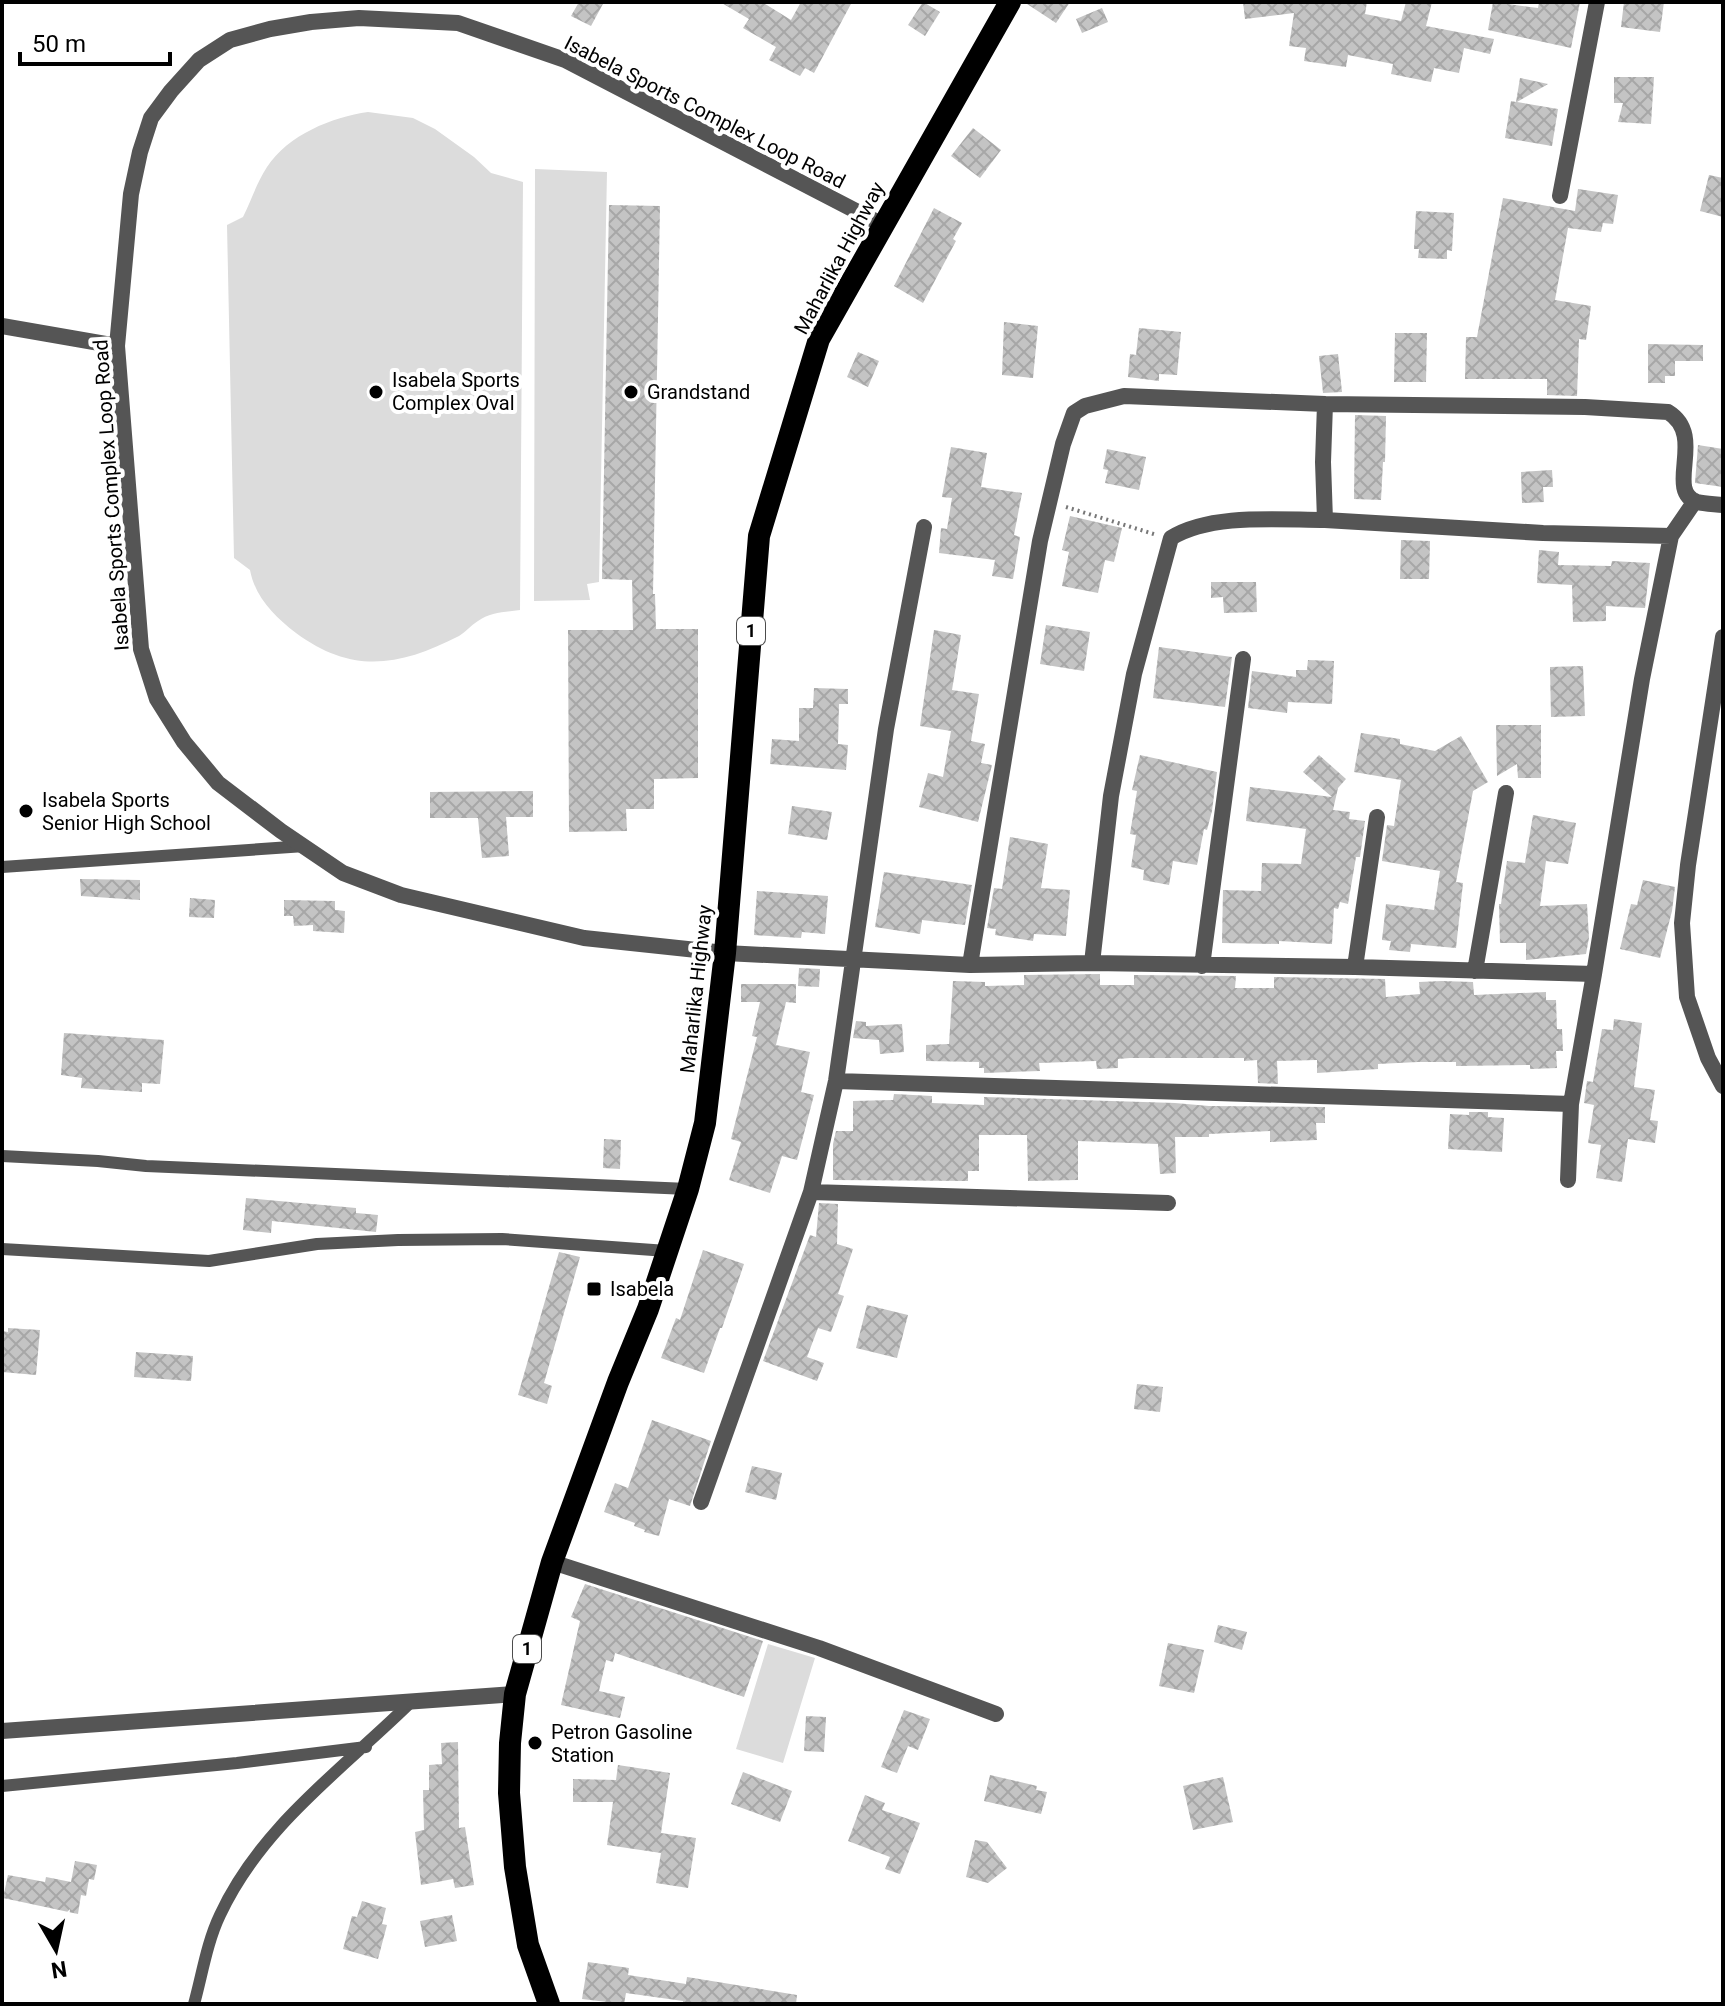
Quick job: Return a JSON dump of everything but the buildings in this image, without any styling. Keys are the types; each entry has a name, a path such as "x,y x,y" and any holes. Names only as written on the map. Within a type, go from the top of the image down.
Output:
{"highway":[{"name":"Maharlika Highway","path":"549,2004 528,1945 515,1867 509,1793 515,1694 552,1562 648,1309 688,1189 705,1123 725,953 759,536 819,339 1001,5"}],"street":[{"path":"1560,196 1597,2"},
{"name":"Isabela Sports Complex Loop Road","path":"883,225 565,60 458,23 359,18 270,29 230,40 199,60 151,118 140,152 131,194 117,346 141,649 157,699 184,742 218,783 343,873 401,895 584,938 725,953 970,965 1092,963 1594,974"},
{"path":"2,326 117,346"},
{"path":"970,965 1024,628 1048,502 1074,413 1085,406 1124,396 1325,404 1585,407 1668,412 1676,417 1686,435 1686,493 1695,501 1723,505"},
{"path":"1325,404 1325,520"},
{"path":"1568,1180 1571,1104 1642,679 1671,536 1695,501"},
{"path":"1092,963 1111,796 1128,704 1171,538 1185,529 1205,524 1325,520 1529,533 1671,536"},
{"path":"701,1502 811,1192 836,1081 886,729 924,527"},
{"path":"1723,637 1682,923 1687,997 1708,1058 1723,1086"},
{"path":"1202,966 1243,659"},
{"path":"1475,971 1506,793"},
{"path":"1355,967 1377,817"},
{"path":"836,1081 1571,1104"},
{"path":"811,1192 1168,1203"},
{"path":"552,1562 819,1648 996,1714"},
{"path":"2,1731 515,1694"}],"lane":[{"path":"2,867 305,846"},
{"path":"2,1156 146,1166 688,1189"},
{"path":"2,1249 209,1261 317,1244 502,1239 667,1251"},
{"path":"194,2004 219,1917 252,1860 288,1815 366,1747 412,1701"},
{"path":"2,1786 366,1747"}],"path":[{"path":"1048,502 1171,538"}],"shaded area":[{"name":"Isabela Sports Complex Oval","path":"368,112 413,118 435,129 491,173 523,182 520,610 488,616 459,636 417,654 377,662 337,655 296,633 267,606 256,589 250,570 234,558 227,225 243,217 263,173 287,146 326,123"},
{"path":"535,169 607,172 599,582 587,584 590,600 534,601"},
{"path":"768,1644 815,1658 783,1763 736,1749"}],"place":[{"name":"Isabela Sports Complex Oval","path":"376,392"},
{"name":"Grandstand","path":"631,392"},
{"name":"Isabela Sports Senior High School","path":"26,811"},
{"name":"Isabela","path":"594,1289"},
{"name":"Petron Gasoline Station","path":"535,1743"}]}
